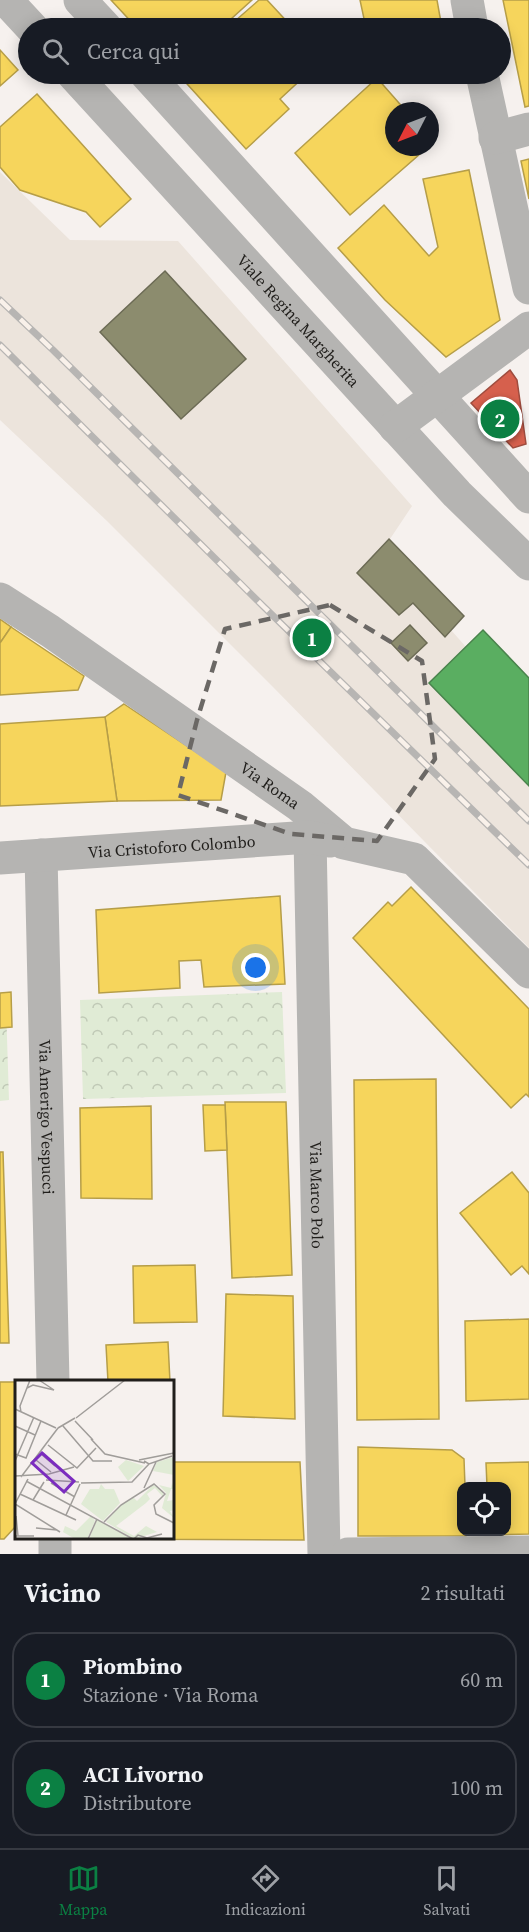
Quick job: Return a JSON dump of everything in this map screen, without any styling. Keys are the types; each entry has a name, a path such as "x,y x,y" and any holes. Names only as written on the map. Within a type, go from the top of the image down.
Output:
{"street":[{"path":"6,0 23,18"},
{"path":"80,0 97,18"},
{"path":"467,0 470,18"},
{"name":"Viale Regina Margherita","path":"82,84 457,494 529,564"},
{"path":"155,84 529,497"},
{"path":"484,84 529,288"},
{"path":"495,138 529,129"},
{"path":"395,427 529,328"},
{"name":"Via Roma","path":"0,599 50,631 300,806 344,843 414,859 529,972"},
{"name":"Via Cristoforo Colombo","path":"0,858 310,837 344,843"},
{"name":"Via Marco Polo","path":"310,837 324,1554"},
{"name":"Via Amerigo Vespucci","path":"41,855 53,1380"},
{"path":"55,1554 56,1539"},
{"path":"348,1554 529,1552"}],"highlighted area":[{"path":"330,605 422,661 435,759 377,841 291,834 178,795 197,720 225,629"}],"shaded area":[{"path":"0,172 70,240 178,241 412,506 390,539 464,616 451,630 466,647 483,630 529,678 529,948 107,521 0,420"}],"green space":[{"path":"282,992 286,1093 83,1099 80,1000"},
{"path":"0,1006 6,1006 9,1100 0,1101"}],"building: Abitazioni":[{"path":"111,0 252,0 232,18 128,18"},
{"path":"259,0 267,0 284,18 238,18"},
{"path":"360,0 437,0 440,18 364,18"},
{"path":"503,0 529,0 529,106 525,107 511,39 511,18 507,18"},
{"path":"0,50 18,70 0,86"},
{"path":"187,84 296,84 280,99 289,109 246,149"},
{"path":"370,84 382,84 398,102 385,102 385,156 418,156 350,215 295,153"},
{"path":"37,94 131,199 100,227 86,212 20,190 0,167 0,127"},
{"path":"529,159 529,199 521,161"},
{"path":"469,170 500,320 446,357 385,300 338,248 384,205 429,256 438,247 423,179"},
{"path":"0,619 11,627 0,643"},
{"path":"11,627 84,676 78,690 0,695 0,643"},
{"path":"124,704 226,772 221,800 117,801 105,717"},
{"path":"105,717 117,801 0,806 0,724"},
{"path":"411,887 529,1009 529,1097 526,1094 511,1108 353,938 388,902 392,906"},
{"path":"280,896 285,984 204,987 201,960 179,961 180,988 99,993 96,910"},
{"path":"11,992 12,1027 0,1028 0,993"},
{"path":"436,1079 439,1419 357,1420 354,1080"},
{"path":"225,1102 286,1102 292,1275 232,1278"},
{"path":"203,1105 225,1105 227,1150 205,1151"},
{"path":"151,1106 152,1199 81,1198 80,1108"},
{"path":"0,1152 3,1152 9,1343 0,1343"},
{"path":"512,1172 529,1193 529,1274 522,1266 511,1275 460,1213"},
{"path":"195,1265 197,1322 134,1323 133,1266"},
{"path":"226,1294 293,1296 295,1419 223,1416"},
{"path":"529,1319 529,1399 466,1401 465,1321"},
{"path":"168,1342 170,1380 108,1380 106,1345"},
{"path":"0,1382 15,1382 15,1527 4,1539 0,1539"},
{"path":"358,1447 452,1450 464,1459 465,1482 457,1482 457,1536 358,1536"},
{"path":"174,1462 300,1462 304,1540 91,1539 174,1539"},
{"path":"529,1462 529,1534 511,1534 511,1482 487,1482 486,1463"}],"building: Negozi":[{"path":"510,370 517,380 526,444 513,448 471,403"}],"building: Pubblico":[{"path":"483,630 529,678 529,786 429,683"}],"building: Industria":[{"path":"165,271 246,359 181,419 100,332"},
{"path":"389,539 464,616 445,637 413,603 399,615 357,573"},
{"path":"410,625 427,643 408,661 391,643"}],"railway":[{"path":"0,300 529,821"},
{"path":"0,345 529,865"}],"place":[{"name":"ACI Livorno","path":"500,419"},
{"name":"Piombino","path":"312,638"}]}
